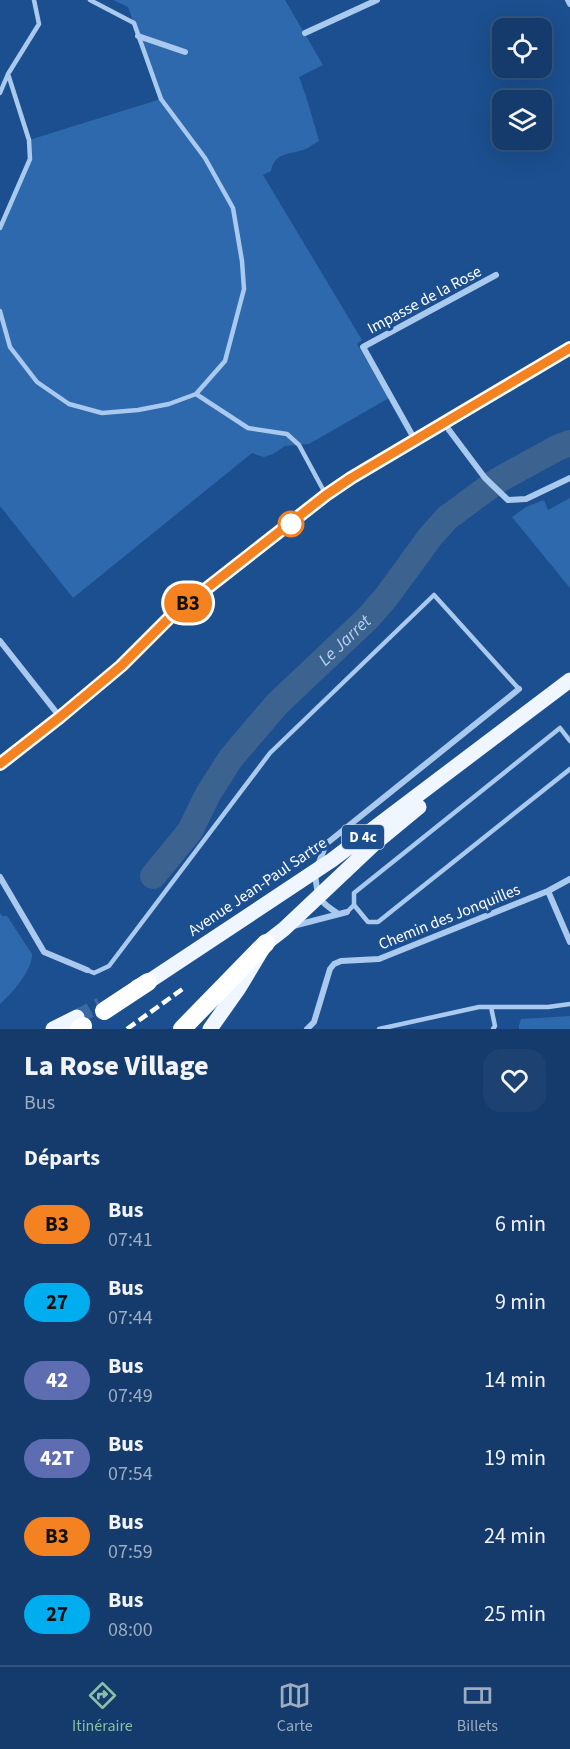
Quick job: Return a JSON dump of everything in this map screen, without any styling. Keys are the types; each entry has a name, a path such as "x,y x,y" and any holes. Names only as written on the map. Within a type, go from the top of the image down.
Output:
{"highway":[{"name":"Avenue Jean-Paul Sartre","path":"182,1029 266,943"},
{"name":"Avenue Jean-Paul Sartre","path":"102,1008 148,982"}],"main road":[{"name":"Avenue Jean-Paul Sartre","path":"148,982 315,872 570,681"},
{"name":"Avenue Jean-Paul Sartre","path":"266,943 284,929 373,845 570,681"},
{"path":"210,1029 240,988 266,943"},
{"path":"53,1029 79,1024"}],"street":[{"path":"305,33 377,0"},
{"path":"568,0 570,4"},
{"path":"138,36 185,52"},
{"name":"Impasse de la Rose","path":"415,440 363,347 496,275"},
{"path":"0,764 121,666 169,618 326,495 570,347"},
{"path":"443,422 485,478 508,500 526,499 570,478"},
{"path":"0,641 60,717"},
{"path":"337,914 318,896 315,872 326,844 519,689"},
{"path":"0,877 44,952 87,970"},
{"name":"Chemin des Jonquilles","path":"307,1029 314,1022 330,969 334,964 341,961 380,959 548,891 570,879"},
{"path":"548,891 570,942"},
{"path":"284,929 347,912"}],"lane":[{"path":"0,93 8,74 39,24 34,0"},
{"path":"0,311 10,347 37,382 69,404 102,413 169,405 196,394 225,361 244,289 233,208 205,158 161,99 134,23 90,0"},
{"path":"0,228 30,159 29,140 8,74"},
{"path":"196,394 248,428 287,434 299,445 326,495"},
{"path":"87,970 94,972 109,966 270,753 434,595 519,689"},
{"path":"570,741 560,728 354,893 354,905 368,922 378,922 570,769"},
{"path":"347,912 354,905"},
{"path":"379,1029 467,1010 570,1004"},
{"path":"491,1007 495,1026 493,1029"}],"shaded area":[{"path":"113,0 285,0 323,65 299,77 319,141 306,149 280,157 271,171 263,175 362,340 357,344 389,398 309,444 285,446 264,457 252,453 73,598 0,506 0,228 30,159 29,140 161,99 128,7"},
{"path":"570,498 570,588 512,517 526,507 544,500 548,510"},
{"path":"0,913 2,916 7,916 32,954 25,974 16,988 0,1004"},
{"path":"570,1016 570,1029 519,1029 521,1019"}],"waterway":[{"name":"Le Jarret","path":"153,876 190,831 208,794 231,758 277,704 368,618 447,518 497,481 570,443"}],"tunnel":[{"path":"77,1017 100,1005"}],"railway":[{"path":"127,1029 184,988"}],"bus line":[{"name":"B3","path":"0,764 121,666 169,618 326,495 443,422 570,348"}]}
